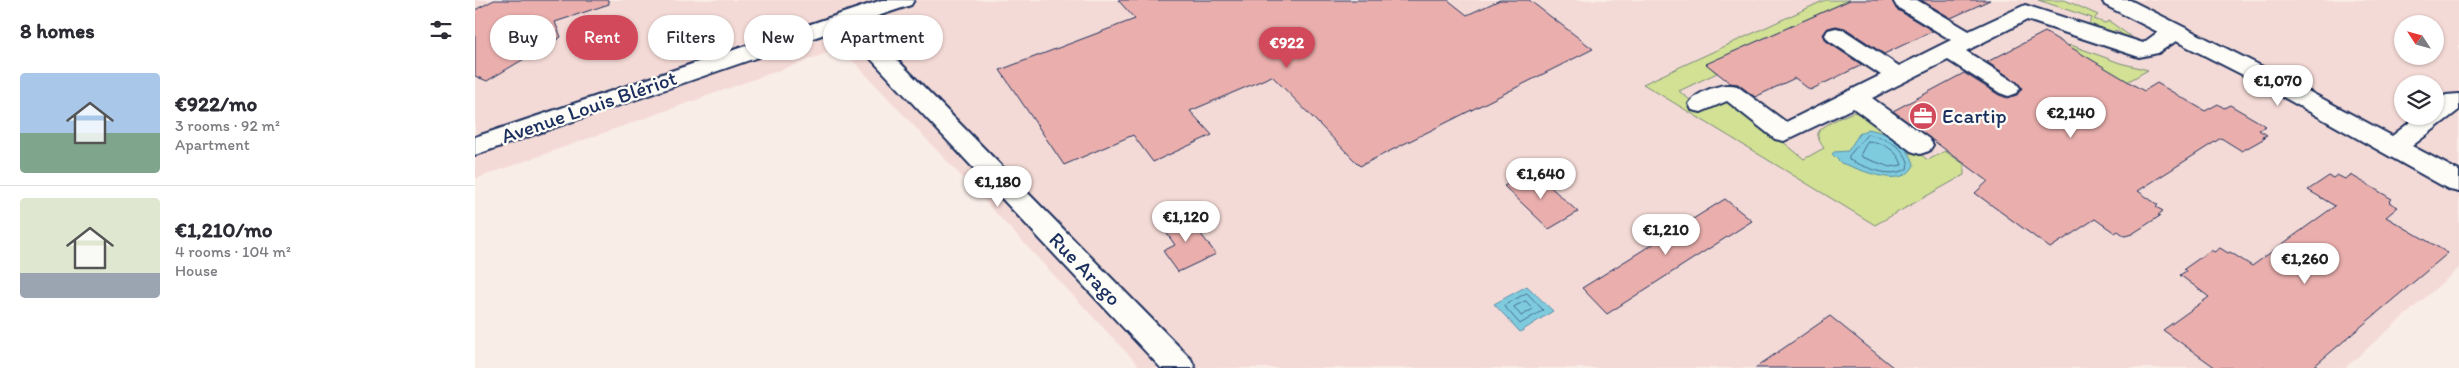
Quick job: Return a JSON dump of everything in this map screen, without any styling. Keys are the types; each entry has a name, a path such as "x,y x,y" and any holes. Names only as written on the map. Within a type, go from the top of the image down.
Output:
{"street":[{"name":"Avenue Louis Blériot","path":"857,15 903,0"},
{"path":"2113,0 2175,30 2459,183"},
{"path":"1905,2 1958,44 2008,88"},
{"path":"1701,104 1729,91 1784,133 2025,12 2139,50 2155,48 2175,30"},
{"name":"Avenue Louis Blériot","path":"475,146 823,27"},
{"path":"1836,35 1897,75"},
{"name":"Rue Arago","path":"884,60 1180,368"},
{"path":"1854,97 1920,145"},
{"path":"2394,147 2455,101 2459,102"}],"shaded area":[{"path":"475,0 2459,0 2459,268 2345,368 1141,368 852,60 943,60 943,15 823,15 823,54 813,58 813,15 744,15 744,60 807,60 475,179"}],"green space":[{"path":"1825,0 1850,0 1707,64 1717,73 1679,91 1702,110 1724,101 1734,102 1804,159 1824,148 1818,137 1818,133 1823,127 1854,112 1869,117 1928,160 1945,151 1964,164 1964,175 1875,225 1643,84"},
{"path":"2038,0 2065,0 2098,15 2094,19 2105,23 2109,21 2140,43 2129,41 2117,30 2109,33 2088,26 2092,18"},
{"path":"2071,45 2120,63 2148,70 2047,128 2068,46"}],"water":[{"path":"1868,129 1883,133 1903,145 1914,165 1908,173 1891,177 1880,176 1841,163 1832,154 1834,152 1848,151 1859,134"},
{"path":"1527,286 1553,311 1520,332 1494,304"}],"building":[{"path":"494,0 608,0 609,4 576,15 566,15 566,18 556,22 556,15 490,15 490,60 522,60 487,81 475,76 475,10"},
{"path":"1118,0 1448,0 1467,15 1500,0 1529,0 1593,49 1360,166 1272,76 1190,111 1212,135 1153,162 1133,135 1064,165 1000,70 1135,19"},
{"path":"1850,0 1893,0 1896,9 1933,31 1884,54 1845,28 1836,26 1828,28 1823,34 1826,41 1862,65 1810,90 1795,78 1755,97 1738,84 1730,83 1706,64"},
{"path":"1921,0 1990,0 1951,18"},
{"path":"556,24 561,37 556,40"},
{"path":"2045,32 2144,91 2157,83 2205,111 2218,104 2224,108 2230,105 2266,126 2259,130 2267,135 2242,151 2221,138 2138,191 2158,205 2156,207 2163,211 2158,215 2160,216 2132,234 2125,236 2118,231 2115,233 2095,219 2050,248 1975,193 1988,181 1893,111 1964,73 1999,95 2007,98 2017,95 2022,88 2017,82 1987,62"},
{"path":"1533,171 1578,212 1549,229 1504,186"},
{"path":"2337,175 2345,179 2351,175 2392,199 2389,202 2398,207 2386,217 2448,253 2312,368 2216,368 2163,330 2209,297 2180,275 2186,271 2184,269 2211,250 2214,252 2220,248 2252,266 2335,206 2308,190 2329,176 2333,178"},
{"path":"1725,199 1752,221 1607,314 1582,288"},
{"path":"1185,213 1216,254 1178,272 1163,251 1175,245 1160,224"},
{"path":"1830,316 1894,368 1755,368"}],"place":[{"name":"Ecartip","path":"1923,116"}]}
